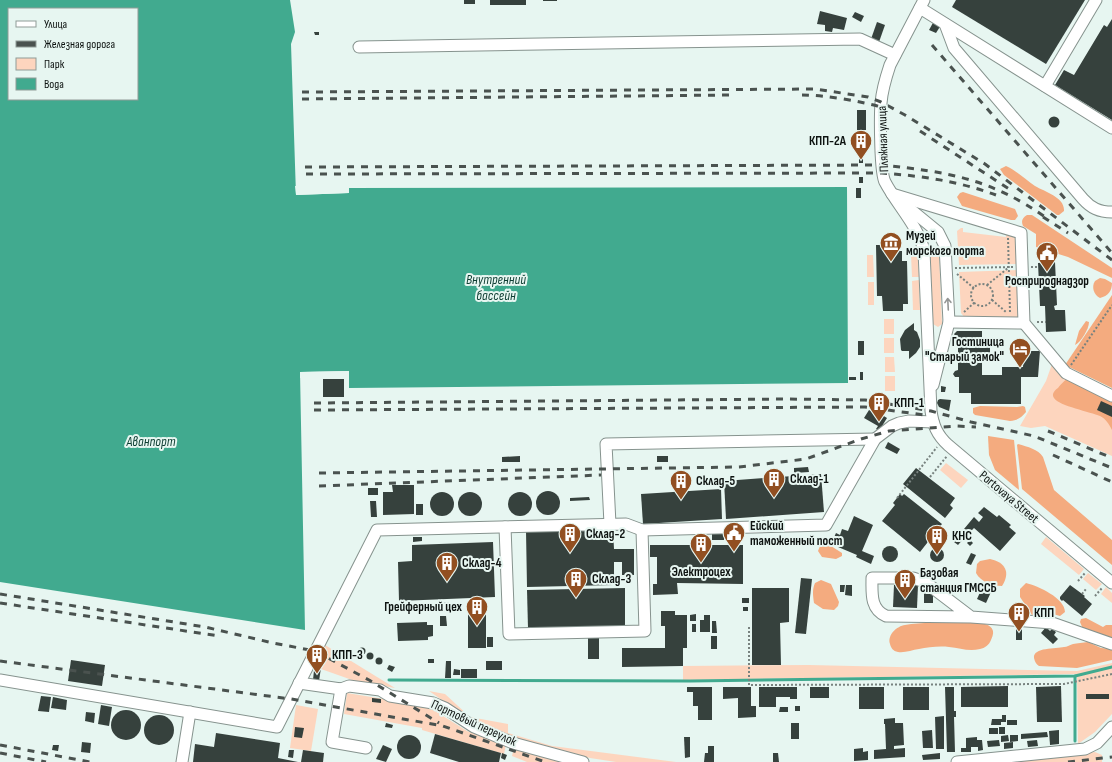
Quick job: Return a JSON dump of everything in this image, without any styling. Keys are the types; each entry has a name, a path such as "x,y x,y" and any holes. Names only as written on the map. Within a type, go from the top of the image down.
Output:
{"street":[{"path":"1045,86 1096,0"},
{"path":"922,4 945,24 1112,128"},
{"name":"Пляжная улица","path":"922,4 895,55 886,76 881,107 882,173 884,180 892,194 920,238 924,251 930,397"},
{"path":"945,24 954,48 1083,199 1097,210 1112,212"},
{"path":"359,47 860,39 895,55"},
{"path":"892,194 1021,233 1024,323 1066,372 1112,396"},
{"path":"892,194 940,235 945,246 950,270 949,322 930,397"},
{"path":"949,322 1024,323"},
{"name":"Portovaya Street","path":"930,397 933,422 937,432 948,445 1108,584"},
{"path":"0,680 277,727 376,530 610,524 626,524 642,530 826,525 875,439 892,426 899,423 909,421 933,422"},
{"path":"610,524 606,444 875,439"},
{"path":"505,527 509,634 645,631 642,530"},
{"path":"971,618 920,579 872,578 873,602 876,608 883,615 893,617 971,618 1052,623 1112,644"},
{"name":"Портовый переулок","path":"299,683 341,689 349,686 380,690 390,696 433,703 445,708 474,727 513,743 583,762"},
{"path":"341,689 332,742 366,748"},
{"path":"182,762 190,712"},
{"path":"957,762 1085,749 1097,742 1112,726"}],"path":[{"path":"1008,229 1010,315"},
{"path":"987,285 1009,267"},
{"path":"950,270 1038,267"},
{"path":"950,270 974,288"},
{"path":"980,284 987,285 992,291 993,296 989,303 983,305 978,304 973,299 972,293 974,288 980,284"},
{"path":"1066,372 1112,305"},
{"path":"1041,322 1046,322"},
{"path":"897,498 937,446"},
{"path":"930,477 948,455"},
{"path":"1078,581 1088,570"},
{"path":"1095,596 1108,584"},
{"path":"1082,594 1086,589"},
{"path":"749,627 749,685 1072,683 1112,674"}],"green space":[{"path":"963,228 963,232 1006,237 1006,233 1017,236 1018,264 959,265 957,231"},
{"path":"934,249 939,251 942,324 938,327 933,324 929,252"},
{"path":"918,254 919,277 912,277 911,255"},
{"path":"867,255 873,255 874,277 867,277"},
{"path":"1018,270 1019,319 965,318 961,313 959,272"},
{"path":"919,280 920,310 913,310 912,281"},
{"path":"868,282 874,282 874,305 868,305"},
{"path":"884,319 894,319 894,334 884,334"},
{"path":"884,338 894,338 894,353 884,353"},
{"path":"885,357 894,357 895,372 885,372"},
{"path":"1052,364 1112,399 1112,456 1045,426 1031,428 1020,426 1046,381"},
{"path":"885,376 895,376 895,391 885,391"},
{"path":"946,463 968,480 961,488 940,470"},
{"path":"1046,537 1084,569 1079,575 1041,544"},
{"path":"1088,573 1102,584 1096,590 1083,579"},
{"path":"1106,587 1112,593 1112,603 1101,594"},
{"path":"325,645 395,688 355,681 321,669"},
{"path":"1112,663 1112,714 1095,732 1078,744 1077,674 683,680 683,666 809,665 1077,671"},
{"path":"429,691 445,694 470,717 508,724 508,733 552,746 676,762 616,762 590,758 518,740 468,718"},
{"path":"347,693 427,706 467,731 506,745 504,754 422,730 422,728 344,714"},
{"path":"296,705 318,709 311,751 290,748"},
{"path":"514,748 569,762 527,762 512,756"},
{"path":"1095,752 1102,755 1102,762 998,762"}],"shaded area":[{"path":"1006,166 1035,186 1058,199 1063,206 1064,211 1057,215 1004,175 1000,169"},
{"path":"963,192 1015,209 1018,216 1015,220 1011,220 962,206 957,197"},
{"path":"1027,215 1032,215 1112,268 1112,278 1068,257 1036,247 1036,234 1022,224 1023,218"},
{"path":"1100,278 1112,283 1109,293 1100,298 1096,295 1093,288 1095,281"},
{"path":"1112,295 1112,388 1065,365"},
{"path":"1086,321 1089,322 1089,325 1086,332 1080,341 1075,345 1079,331"},
{"path":"1067,379 1112,401 1112,430 1107,422 1100,416 1062,404 1054,398 1054,392"},
{"path":"980,406 1023,406 1025,407 1026,412 1023,416 1010,421 975,415 973,413 973,408"},
{"path":"988,436 1014,440 1019,490 995,470 989,455"},
{"path":"1018,444 1041,454 1054,490 1112,540 1112,565 1022,489"},
{"path":"825,544 842,553 842,556 836,559 822,557 818,551 820,546"},
{"path":"990,559 995,560 1005,568 1006,576 1002,586 987,583 976,573 977,564 980,561"},
{"path":"821,580 831,584 839,602 838,606 834,610 823,609 814,603 814,586 815,583"},
{"path":"1026,583 1044,590 1056,597 1064,607 1065,612 1060,616 1053,614 1039,617 1032,615 1020,597 1020,589"},
{"path":"1086,618 1103,627 1106,625 1112,625 1112,640 1083,629 1080,622 1081,619"},
{"path":"957,622 988,625 992,628 993,633 988,645 984,648 976,650 938,647 896,652 890,645 889,641 891,634 902,626 918,623"},
{"path":"1088,642 1101,648 1112,649 1112,660 1077,668 1039,666 1036,664 1034,658 1035,654 1041,650"}],"water":[{"name":"Аванпорт","path":"0,0 290,0 295,32 291,44 296,195 349,193 349,188 847,187 848,383 349,388 349,371 300,372 305,630 0,582"}],"pier":[{"path":"295,186 297,186 298,193 347,191 347,187 349,186 349,193 296,195"},
{"path":"349,371 349,377 347,377 347,373 302,374 302,378 300,378 300,372"}],"building":[{"path":"464,0 475,0 475,4 464,4"},
{"path":"490,0 526,0 526,5 490,5"},
{"path":"557,0 557,1 543,1"},
{"path":"956,0 1085,0 1046,64 952,7"},
{"path":"820,11 847,18 844,30 833,28 832,32 825,31 825,25 817,24"},
{"path":"855,12 864,16 861,22 852,17"},
{"path":"1112,19 1112,120 1055,85 1064,70 1074,75 1104,25 1107,27"},
{"path":"934,21 941,25 936,33 929,30"},
{"path":"877,22 885,25 879,42 871,39"},
{"path":"314,32 319,32 319,35 315,35"},
{"path":"857,110 866,110 866,130 857,130"},
{"path":"1052,117 1056,117 1058,118 1058,126 1052,127 1049,124 1049,120"},
{"path":"855,132 866,132 866,144 855,144"},
{"name":"КПП-2А","path":"859,158 863,158 863,163 859,163"},
{"path":"859,177 863,177 863,183 859,183"},
{"path":"856,188 861,188 861,198 856,198"},
{"path":"876,245 897,245 897,251 902,251 902,261 907,261 908,304 903,304 903,311 883,311 882,296 877,296"},
{"path":"1055,262 1057,305 1054,306 1055,310 1065,310 1066,331 1046,332 1045,306 1040,306 1038,263"},
{"path":"914,323 914,330 917,332 920,340 920,347 909,359 909,351 901,350 900,339 905,330"},
{"name":"Гостиница \"Старый замок\"","path":"957,331 982,331 982,340 990,340 990,353 982,353 982,375 1002,375 1002,367 1023,367 1024,351 1040,351 1038,377 1021,377 1021,404 971,404 971,393 959,393 959,377 955,377 953,374 958,370 958,338 954,334"},
{"path":"858,341 864,341 864,355 858,355"},
{"path":"860,372 863,372 863,380 860,380"},
{"path":"849,377 856,377 856,380 849,380"},
{"path":"323,379 344,379 344,397 323,397"},
{"path":"941,386 946,387 945,392 941,392"},
{"path":"940,399 951,400 949,411 939,407 937,403"},
{"path":"1101,401 1112,406 1112,417 1097,410"},
{"name":"КПП-1","path":"869,410 873,412 874,410 887,418 879,431 876,429 878,426 864,418"},
{"path":"888,442 900,449 897,454 885,448"},
{"path":"520,456 520,462 502,462 502,457"},
{"path":"657,456 668,456 668,462 657,462"},
{"path":"808,467 809,472 794,473 794,468"},
{"path":"916,468 955,498 950,505 953,508 945,518 903,484"},
{"name":"Склад-1","path":"821,474 824,512 726,519 724,481"},
{"path":"392,485 414,485 414,514 383,515 383,492 393,492"},
{"path":"368,488 378,488 378,495 368,495"},
{"name":"Склад-5","path":"721,489 722,519 643,524 641,494"},
{"path":"548,491 557,494 560,503 557,512 548,515 539,512 536,503 539,494"},
{"path":"442,492 451,495 454,504 451,513 442,516 433,513 430,504 433,495"},
{"path":"470,492 479,495 482,504 479,513 470,516 461,513 458,504 461,495"},
{"path":"520,492 529,495 532,504 529,513 520,516 511,513 508,504 511,495"},
{"path":"900,494 902,496 904,494 942,524 920,552 882,521 895,505 893,503"},
{"path":"589,497 590,500 570,501 570,498"},
{"path":"370,501 376,501 377,517 371,517"},
{"path":"416,504 423,504 423,515 416,515"},
{"path":"984,507 997,517 999,515 1011,525 1009,527 1016,533 1000,551 974,528 969,533 964,529 974,517 979,522 983,517 978,513"},
{"path":"854,516 873,525 862,551 874,556 871,564 856,557 857,555 831,544 836,533 840,535 842,529 848,531"},
{"name":"Склад-2","path":"613,529 614,549 634,549 634,575 622,575 622,562 614,562 614,585 527,587 526,531"},
{"path":"712,534 724,534 724,540 712,540"},
{"path":"962,534 965,537 958,545 954,542"},
{"path":"413,537 422,537 422,541 413,542"},
{"path":"970,540 973,543 970,546 967,543"},
{"name":"Склад-4","path":"493,542 495,597 399,601 398,562 412,561 412,545"},
{"path":"650,545 743,545 743,584 677,583 678,594 653,595 653,584 657,584 657,557 650,557"},
{"path":"890,546 896,548 898,554 896,560 890,562 884,560 882,554 884,548"},
{"name":"КНС","path":"937,548 942,550 944,555 942,560 937,562 932,560 930,555 932,550"},
{"path":"971,553 976,555 971,565 966,563"},
{"path":"927,571 930,571 930,579 927,579"},
{"path":"622,577 627,577 627,582 622,582"},
{"path":"801,578 812,579 806,634 795,633"},
{"path":"840,585 845,585 844,592 840,592"},
{"path":"846,585 852,585 852,596 845,595"},
{"name":"Базовая станция ГМССБ","path":"894,585 918,585 917,608 893,607"},
{"path":"1070,585 1085,596 1084,597 1092,604 1082,616 1060,599"},
{"name":"Склад-3","path":"625,588 625,626 528,628 527,590"},
{"path":"752,588 789,588 789,622 780,623 781,665 752,665"},
{"path":"982,588 991,592 986,603 977,599"},
{"path":"924,592 933,592 933,603 924,603"},
{"path":"742,598 749,598 749,603 742,603"},
{"path":"445,602 449,602 451,603 451,611 445,612 442,609 442,605"},
{"name":"Грейферный цех","path":"468,605 486,605 486,648 468,648"},
{"path":"743,607 748,607 748,611 743,611"},
{"path":"661,611 675,611 675,615 687,615 687,648 683,648 683,666 622,667 622,648 665,648 665,626 661,626"},
{"path":"696,614 696,621 690,621 690,615"},
{"path":"704,615 710,615 710,632 700,632 700,620 704,620"},
{"path":"440,616 446,616 447,626 440,626"},
{"path":"712,621 716,621 717,633 712,633"},
{"path":"427,622 427,625 433,625 433,636 428,637 428,640 398,641 397,623"},
{"path":"692,624 696,624 696,632 692,632"},
{"name":"КПП","path":"1016,627 1022,627 1022,640 1016,640"},
{"path":"1046,627 1050,631 1052,629 1056,632 1054,635 1058,639 1053,644 1041,633"},
{"path":"711,636 717,636 717,649 711,649"},
{"path":"487,637 493,637 493,647 487,647"},
{"path":"599,637 599,659 588,659 588,638"},
{"path":"362,648 365,651 362,654 359,651"},
{"path":"370,653 373,656 370,659 367,656"},
{"path":"379,658 382,661 379,664 376,661"},
{"path":"428,659 434,659 434,663 428,663"},
{"path":"71,660 105,665 102,686 68,681"},
{"name":"КПП-3","path":"315,661 322,661 319,681 313,680"},
{"path":"446,661 451,661 451,678 445,678"},
{"path":"486,661 502,661 502,670 486,670"},
{"path":"389,665 395,667 392,672 387,669"},
{"path":"454,669 460,670 460,675 453,675"},
{"path":"461,669 477,669 477,678 461,678"},
{"path":"1008,686 1008,707 961,707 961,687"},
{"path":"1061,686 1062,722 1037,722 1036,687"},
{"path":"687,687 712,687 712,720 698,720 698,706 693,706 693,692 687,692"},
{"path":"723,687 751,687 751,706 756,706 756,717 738,718 738,698 723,699"},
{"path":"759,687 797,687 797,699 790,699 790,697 776,697 776,707 759,707"},
{"path":"810,687 829,687 829,698 810,698"},
{"path":"859,687 884,687 884,709 859,709"},
{"path":"903,687 929,687 929,710 903,710"},
{"path":"945,687 954,687 954,711 956,711 956,717 954,717 955,752 947,752"},
{"path":"1086,694 1109,694 1109,699 1086,699"},
{"path":"41,696 51,697 49,712 38,711"},
{"path":"53,697 67,700 66,710 51,708"},
{"path":"372,698 381,699 381,703 372,702"},
{"path":"101,705 112,707 109,726 98,724"},
{"path":"795,706 800,706 800,711 795,711"},
{"path":"780,707 788,707 788,712 779,712"},
{"path":"126,710 137,714 141,725 137,736 126,740 115,736 111,725 115,714"},
{"path":"86,712 95,713 94,723 85,721"},
{"path":"159,715 170,719 174,730 170,741 159,745 148,741 144,730 148,719"},
{"path":"1002,715 1006,715 1006,722 1001,722 1001,725 991,725 992,719 1002,719"},
{"path":"944,716 944,749 936,749 935,717"},
{"path":"895,718 895,723 903,723 904,745 894,746 894,749 905,748 905,757 874,759 874,750 886,749 884,719"},
{"path":"1007,720 1017,720 1017,725 1007,725"},
{"path":"386,723 393,725 392,728 385,727"},
{"path":"791,723 799,723 799,739 791,739"},
{"path":"295,727 304,728 302,738 294,737"},
{"path":"999,727 1005,727 1005,734 999,734"},
{"path":"989,728 998,728 998,734 989,734"},
{"path":"932,730 933,748 923,748 922,731"},
{"path":"1059,730 1059,744 1050,745 1049,731"},
{"path":"1047,732 1048,737 1021,739 1021,734"},
{"path":"216,733 280,743 278,758 298,762 193,762 195,744 214,747"},
{"path":"435,734 501,753 499,762 459,762 430,753"},
{"path":"409,735 418,738 421,747 418,756 409,759 400,756 397,747 400,738"},
{"path":"1008,735 1009,741 1001,742 1001,736"},
{"path":"1010,735 1018,735 1018,741 1010,742"},
{"path":"684,737 690,737 690,757 685,758"},
{"path":"977,737 977,740 982,740 983,750 978,751 978,747 971,747 971,752 961,752 961,748 966,748 966,738"},
{"path":"999,740 1000,746 988,747 987,741"},
{"path":"1037,740 1038,746 1028,747 1027,741"},
{"path":"82,742 91,743 90,753 81,752"},
{"path":"1013,742 1013,748 1004,749 1004,743"},
{"path":"53,745 59,745 58,751 52,750"},
{"path":"383,745 392,749 386,762 376,759"},
{"path":"708,746 714,746 714,762 704,762 705,753 708,753"},
{"path":"863,748 863,752 868,751 868,760 854,761 854,749"},
{"path":"289,750 294,750 293,758 288,757"},
{"path":"303,750 324,753 323,762 301,762"},
{"path":"502,753 507,755 505,760 501,758"},
{"path":"773,753 778,753 779,762 773,762"},
{"path":"940,753 940,759 923,760 922,755"}],"waterway":[{"path":"389,680 690,681 1075,676 1112,667"},
{"path":"1075,676 1075,741"}],"railway":[{"path":"932,45 1112,253"},
{"path":"302,92 815,89 868,97 905,115 985,164 1112,260"},
{"path":"302,99 734,95"},
{"path":"802,95 842,99 881,107"},
{"path":"920,131 1009,189"},
{"path":"305,167 882,165 949,175 989,186 1028,205 1048,219"},
{"path":"306,174 882,173 940,180 968,186 996,195"},
{"path":"1043,217 1068,233"},
{"path":"314,403 787,399 865,400 931,411 971,422 1034,436 1112,468"},
{"path":"314,410 865,407 925,415"},
{"path":"319,473 739,467 806,459 861,439 889,431 956,426 976,427"},
{"path":"1048,431 1112,458"},
{"path":"1053,455 1112,482"},
{"path":"319,486 601,475"},
{"path":"0,594 205,627 315,651 369,680 439,723"},
{"path":"0,603 219,636"},
{"path":"0,661 291,699 443,726 545,762"},
{"path":"0,745 90,762"},
{"path":"0,753 46,762"},
{"path":"1068,762 1112,757"}],"place":[{"name":"КПП-2А","path":"861,160"},
{"name":"Музей морского порта","path":"891,262"},
{"name":"Росприроднадзор","path":"1047,272"},
{"name":"Гостиница \"Старый замок\"","path":"1020,368"},
{"name":"КПП-1","path":"879,422"},
{"name":"Склад-1","path":"774,498"},
{"name":"Склад-5","path":"681,500"},
{"name":"Ейский таможенный пост","path":"734,552"},
{"name":"Склад-2","path":"570,554"},
{"name":"КНС","path":"937,556"},
{"name":"Электроцех","path":"701,564"},
{"name":"Склад-4","path":"447,582"},
{"name":"Склад-3","path":"576,598"},
{"name":"Базовая станция ГМССБ","path":"905,600"},
{"name":"Грейферный цех","path":"477,626"},
{"name":"КПП","path":"1019,632"},
{"name":"КПП-3","path":"317,674"}],"water label":[{"name":"Внутренний бассейн","path":"496,288"}]}
